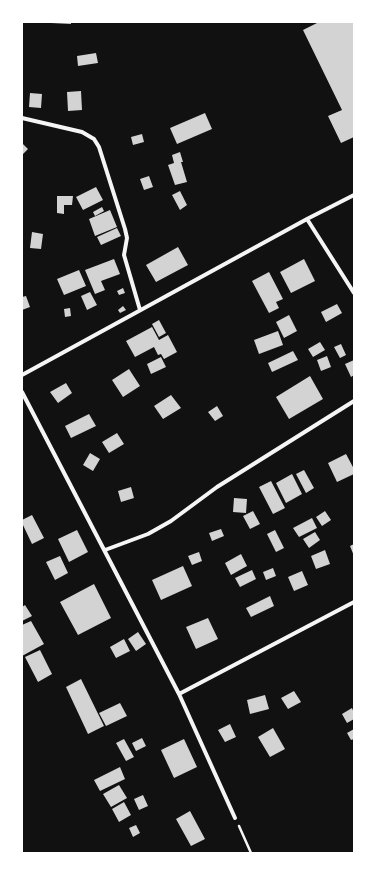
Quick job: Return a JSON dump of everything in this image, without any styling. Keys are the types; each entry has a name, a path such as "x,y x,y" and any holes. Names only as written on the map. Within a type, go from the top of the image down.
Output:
{"street":[{"path":"22,118 82,132 94,139 99,147 125,229 127,238 124,255 140,310"},
{"path":"22,375 307,219 354,195"},
{"path":"307,219 354,293"},
{"path":"22,392 179,694 235,818"},
{"path":"105,550 148,534 171,521 217,487 354,401"},
{"path":"179,694 354,602"}],"path":[{"path":"235,818 251,853"}],"building":[{"path":"71,22 71,24 51,23"},
{"path":"319,22 354,22 354,137 341,143 328,116 342,110 303,30"},
{"path":"96,53 98,63 78,66 77,56"},
{"path":"81,91 82,110 68,111 67,92"},
{"path":"30,93 42,94 41,108 29,107"},
{"path":"205,113 212,129 177,144 170,128"},
{"path":"142,134 144,142 133,145 131,137"},
{"path":"22,143 28,149 22,155"},
{"path":"180,152 183,162 181,162 187,182 175,185 168,165 174,163 172,155"},
{"path":"149,176 153,187 144,190 140,179"},
{"path":"96,187 103,200 83,210 76,197"},
{"path":"180,191 187,205 180,210 172,195"},
{"path":"57,196 73,196 72,205 64,205 64,214 57,213"},
{"path":"102,207 104,211 95,216 93,212"},
{"path":"110,210 117,227 95,236 89,219"},
{"path":"117,228 121,236 101,245 97,237"},
{"path":"32,232 43,234 41,249 30,248"},
{"path":"178,247 188,265 156,282 146,265"},
{"path":"114,259 120,274 101,281 105,290 95,294 85,270"},
{"path":"304,259 315,281 291,293 280,272"},
{"path":"79,270 86,286 64,295 57,279"},
{"path":"269,272 283,299 276,302 279,308 269,313 252,281"},
{"path":"123,288 125,293 119,295 117,291"},
{"path":"90,292 97,305 87,310 81,296"},
{"path":"26,296 30,307 22,310 22,297"},
{"path":"337,304 342,313 326,322 321,312"},
{"path":"123,306 126,310 120,313 118,310"},
{"path":"70,308 71,316 65,317 64,309"},
{"path":"289,315 297,331 284,338 276,322"},
{"path":"159,320 166,333 159,337 152,324"},
{"path":"152,327 159,340 168,335 177,352 164,359 161,354 158,355 154,347 135,357 126,341"},
{"path":"278,331 283,345 259,354 254,340"},
{"path":"320,342 325,350 313,357 308,349"},
{"path":"341,344 346,355 340,358 334,347"},
{"path":"293,351 298,360 272,372 268,363"},
{"path":"327,356 331,367 321,371 317,360"},
{"path":"161,357 166,367 151,374 147,364"},
{"path":"354,360 354,375 351,377 345,364"},
{"path":"129,369 140,386 123,397 112,380"},
{"path":"310,376 323,399 289,419 276,397"},
{"path":"66,383 72,393 58,403 50,392"},
{"path":"171,395 181,408 163,419 154,406"},
{"path":"217,406 223,416 215,421 208,412"},
{"path":"89,414 96,426 71,438 65,426"},
{"path":"117,433 124,444 109,453 102,442"},
{"path":"90,453 100,459 93,471 83,465"},
{"path":"346,454 354,469 354,474 337,482 328,463"},
{"path":"304,470 314,488 306,493 296,474"},
{"path":"292,474 302,494 286,503 276,483"},
{"path":"271,481 285,508 273,514 259,487"},
{"path":"131,487 134,498 121,502 118,491"},
{"path":"234,498 247,499 246,513 233,512"},
{"path":"253,511 260,524 250,529 243,516"},
{"path":"325,511 331,520 322,526 316,517"},
{"path":"32,515 44,538 32,544 22,520"},
{"path":"312,518 317,528 299,537 293,528"},
{"path":"221,529 224,536 212,541 209,533"},
{"path":"77,530 88,552 69,562 58,539"},
{"path":"275,530 284,548 276,552 267,534"},
{"path":"315,532 320,540 309,548 303,539"},
{"path":"354,544 354,556 350,546"},
{"path":"325,550 330,564 316,569 311,556"},
{"path":"199,552 202,561 192,565 188,556"},
{"path":"241,554 247,566 231,575 225,563"},
{"path":"60,556 68,573 55,580 46,562"},
{"path":"183,566 192,586 161,600 152,580"},
{"path":"273,568 276,576 266,580 263,572"},
{"path":"252,570 256,579 240,587 235,578"},
{"path":"302,571 308,585 294,591 288,577"},
{"path":"94,584 111,618 78,635 60,602"},
{"path":"270,596 274,606 251,617 246,608"},
{"path":"25,605 32,616 22,621 22,607"},
{"path":"208,618 218,639 196,649 186,627"},
{"path":"31,621 44,644 22,656 22,625"},
{"path":"138,632 146,644 136,651 128,639"},
{"path":"124,639 130,651 116,658 110,647"},
{"path":"40,650 52,674 38,682 25,657"},
{"path":"81,679 104,726 88,734 66,687"},
{"path":"294,691 301,702 288,709 281,698"},
{"path":"265,695 269,709 250,714 247,700"},
{"path":"120,703 127,716 106,726 99,713"},
{"path":"352,708 354,719 347,723 342,714"},
{"path":"230,724 236,737 225,742 218,730"},
{"path":"273,728 285,749 270,757 258,737"},
{"path":"354,729 354,739 351,740 347,733"},
{"path":"142,738 146,746 136,751 132,743"},
{"path":"124,739 134,757 126,761 116,743"},
{"path":"184,739 197,767 174,778 161,750"},
{"path":"120,767 125,779 100,791 94,780"},
{"path":"119,785 127,798 111,807 103,794"},
{"path":"143,795 148,806 139,810 134,799"},
{"path":"124,802 131,815 119,822 112,809"},
{"path":"190,811 205,839 191,846 176,819"},
{"path":"136,825 140,833 133,837 129,828"}]}
